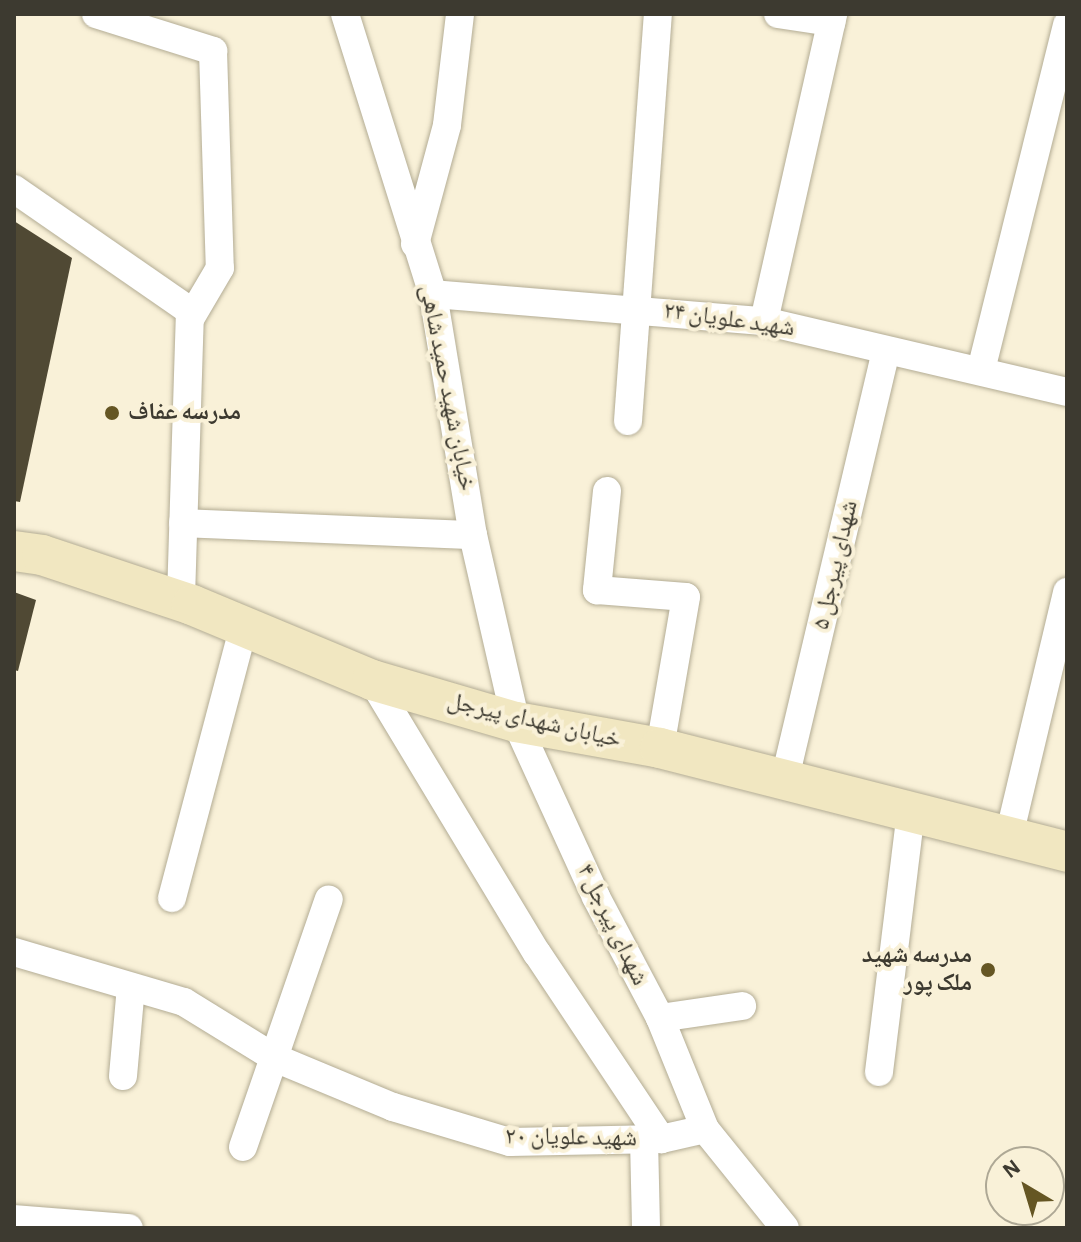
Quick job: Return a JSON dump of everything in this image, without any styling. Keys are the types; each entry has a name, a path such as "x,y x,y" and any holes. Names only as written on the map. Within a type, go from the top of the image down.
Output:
{"main road":[{"name":"خیابان شهدای پیرجل","path":"14,551 181,601 372,680 516,722 660,748 1067,852"}],"street":[{"path":"96,14 160,24 213,51 220,268 190,315 181,601"},
{"name":"خیابان شهید حمید شاهی","path":"345,14 433,294 473,535 516,722"},
{"path":"415,244 447,125 460,14"},
{"path":"628,421 658,14"},
{"path":"764,321 832,18 778,14"},
{"path":"981,370 1067,25"},
{"path":"14,189 190,315"},
{"name":"شهید علویان ۲۴","path":"433,294 638,308 764,321 1067,392"},
{"name":"شهدای پیرجل ۵","path":"785,778 886,352"},
{"path":"607,491 597,590 686,597 660,748"},
{"path":"183,523 473,535"},
{"path":"1009,836 1067,592"},
{"path":"172,898 244,625"},
{"path":"372,680 652,1139 646,1228"},
{"name":"شهدای پیرجل ۴","path":"516,722 596,897 660,1018 705,1129"},
{"path":"879,1072 911,812"},
{"path":"243,1147 329,899"},
{"name":"شهید علویان ۲۰","path":"14,952 184,1002 275,1058 393,1107 510,1142 652,1139 705,1129"},
{"path":"123,1076 131,987"},
{"path":"660,1018 742,1006"},
{"path":"705,1129 785,1228"},
{"path":"14,1219 129,1228"}],"building":[{"path":"14,221 72,258 20,502 14,501"},
{"path":"14,592 36,600 18,671 14,670"}],"place":[{"name":"مدرسه عفاف","path":"112,413"},
{"name":"مدرسه شهید ملک پور","path":"988,970"}]}
